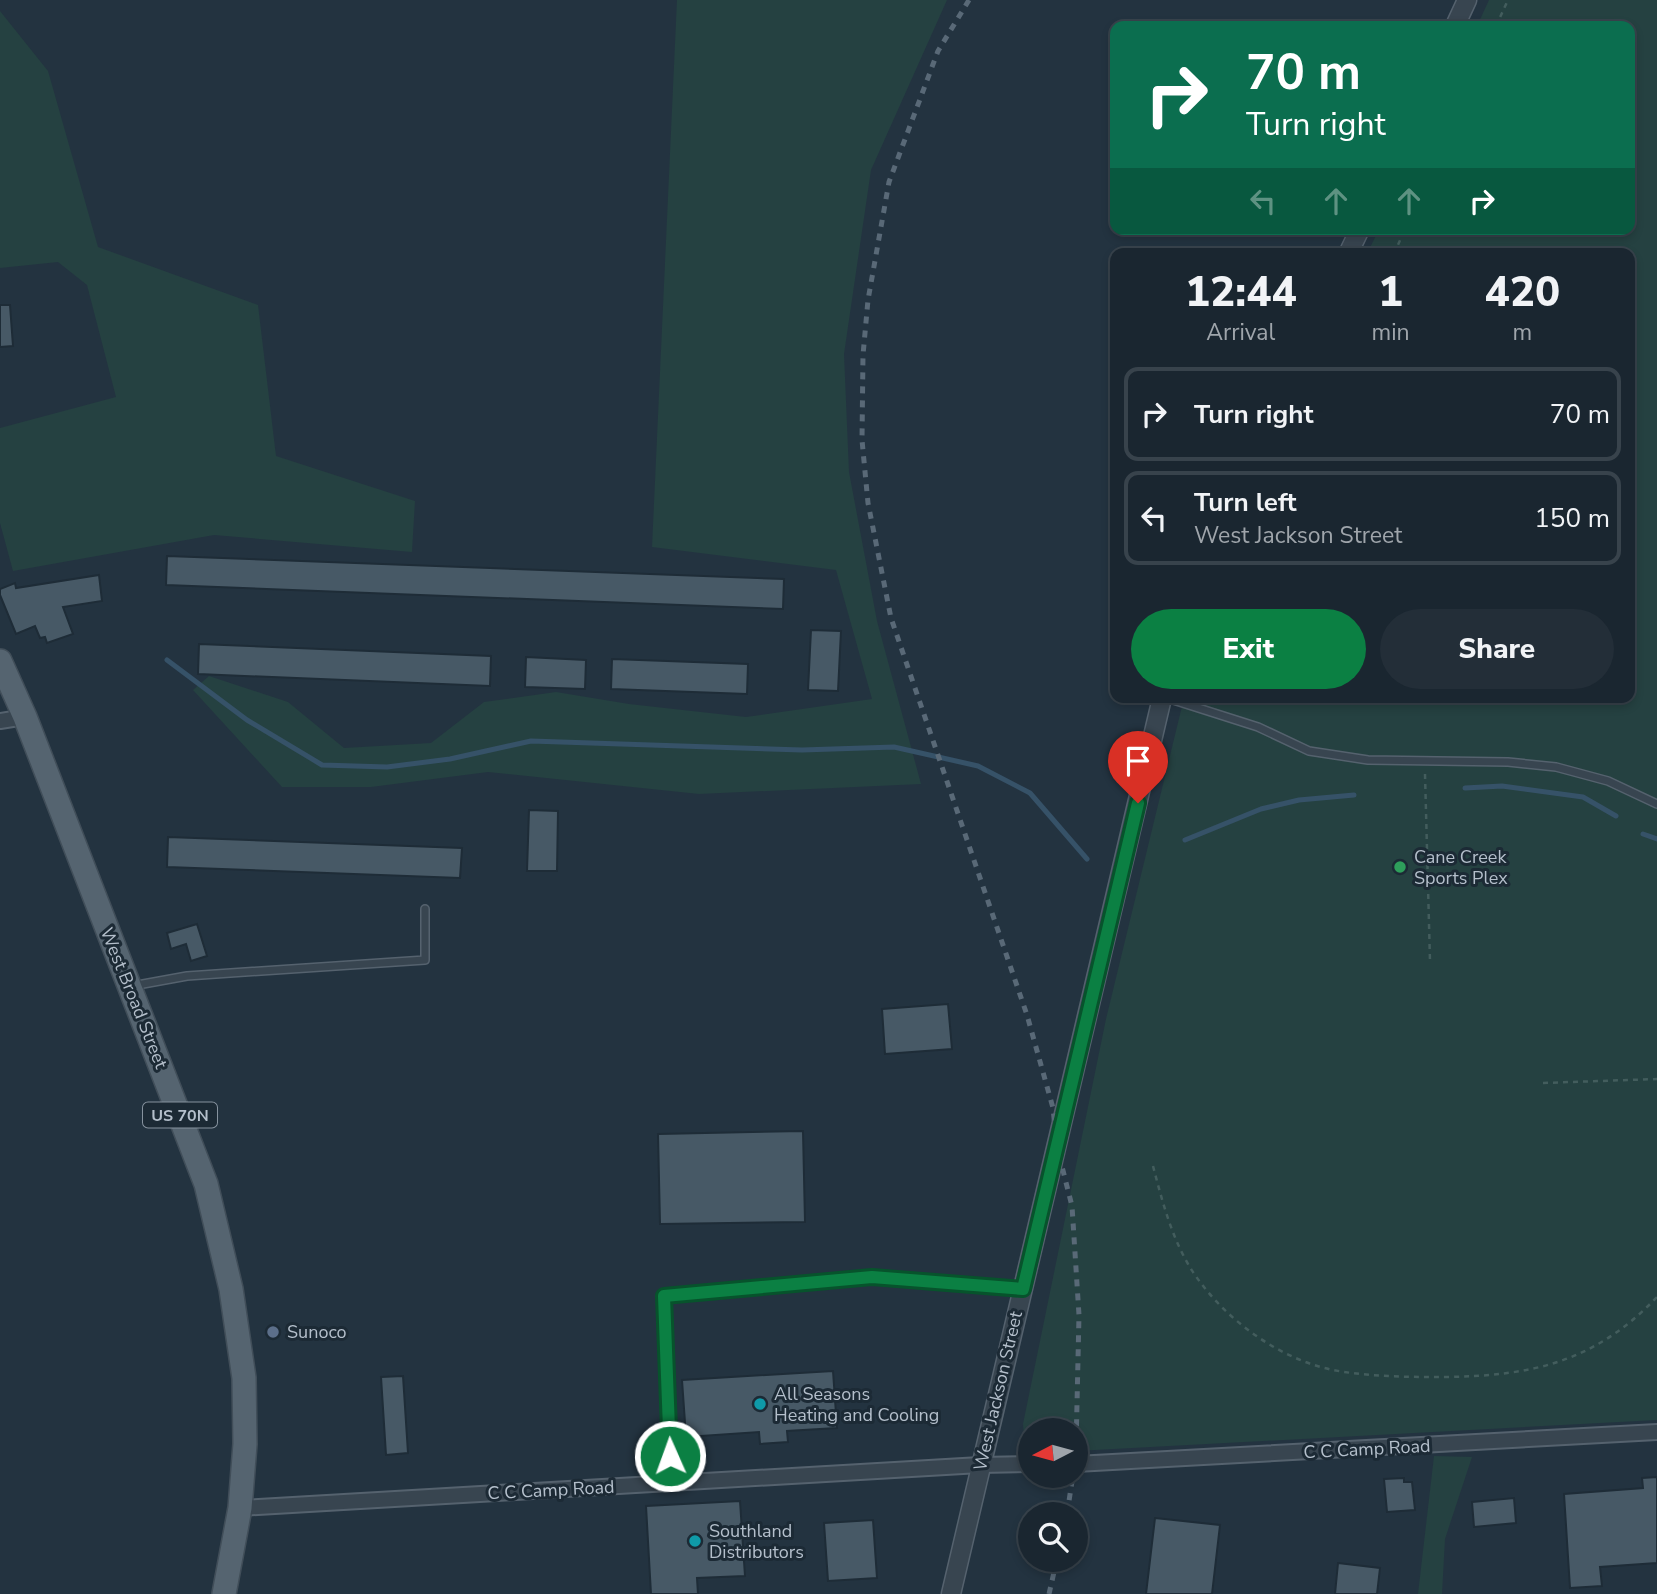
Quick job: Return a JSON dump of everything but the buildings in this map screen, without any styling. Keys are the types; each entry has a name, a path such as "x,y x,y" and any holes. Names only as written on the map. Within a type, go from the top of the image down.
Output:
{"main road":[{"name":"West Broad Street","path":"0,661 26,717 206,1184 231,1289 244,1378 245,1444 240,1508 224,1594"}],"street":[{"path":"1457,21 1467,0"},
{"name":"West Jackson Street","path":"951,1594 1164,703"},
{"path":"0,721 26,717"},
{"name":"C C Camp Road","path":"1088,1463 1657,1432"},
{"name":"C C Camp Road","path":"240,1508 1018,1464"}],"lane":[{"path":"1181,703 1258,727 1309,751 1368,760 1508,762 1556,767 1608,780 1657,804"},
{"path":"128,987 187,976 425,960 425,909"},
{"path":"670,1483 664,1296 872,1277 1023,1289"}],"path":[{"path":"1498,21 1508,0"},
{"path":"1424,767 1430,961"},
{"path":"1543,1083 1657,1079"},
{"path":"1153,1166 1170,1226 1195,1274 1212,1295 1230,1315 1271,1345 1311,1364 1331,1370 1412,1377 1477,1376 1533,1370 1558,1364 1613,1335 1636,1318 1657,1297"}],"green space":[{"path":"677,0 947,0 871,170 844,354 849,472 877,621 921,784 699,794 488,772 371,787 282,787 193,690 209,676 288,702 344,748 431,743 484,702 556,692 629,704 746,717 872,699 836,570 652,547"},
{"name":"Cane Creek Sports Plex","path":"1489,0 1657,0 1657,1420 1088,1450 1088,1418 1024,1418 1106,1019 1183,703 1635,703 1635,248 1370,248 1376,235 1635,235 1635,21 1479,21"},
{"path":"0,11 48,71 98,247 258,305 276,456 415,501 412,552 214,535 13,571 0,523 0,428 116,397 87,285 58,262 0,268"},
{"path":"1434,1456 1472,1457 1445,1539 1442,1594 1418,1594"}],"waterway":[{"path":"167,660 247,720 322,765 387,767 450,759 531,741 802,750 894,747 978,766 1030,793 1087,859"},
{"path":"1465,788 1502,786 1583,797 1616,816"},
{"path":"1185,840 1261,809 1299,800 1354,795"},
{"path":"1643,834 1657,839"}],"railway":[{"path":"969,0 938,51 889,182 868,300 863,355 862,440 868,503 891,618 1027,1015 1053,1108 1057,1147 1072,1206 1079,1315 1077,1418"},
{"path":"1069,1502 1071,1488"},
{"path":"1049,1594 1054,1572"}],"place":[{"name":"Cane Creek Sports Plex","path":"1400,867"},
{"name":"Sunoco","path":"273,1332"},
{"name":"All Seasons Heating and Cooling","path":"760,1404"},
{"name":"Southland Distributors","path":"695,1541"}],"route":[{"path":"670,1456 664,1296 872,1277 1023,1289 1138,803"}]}
